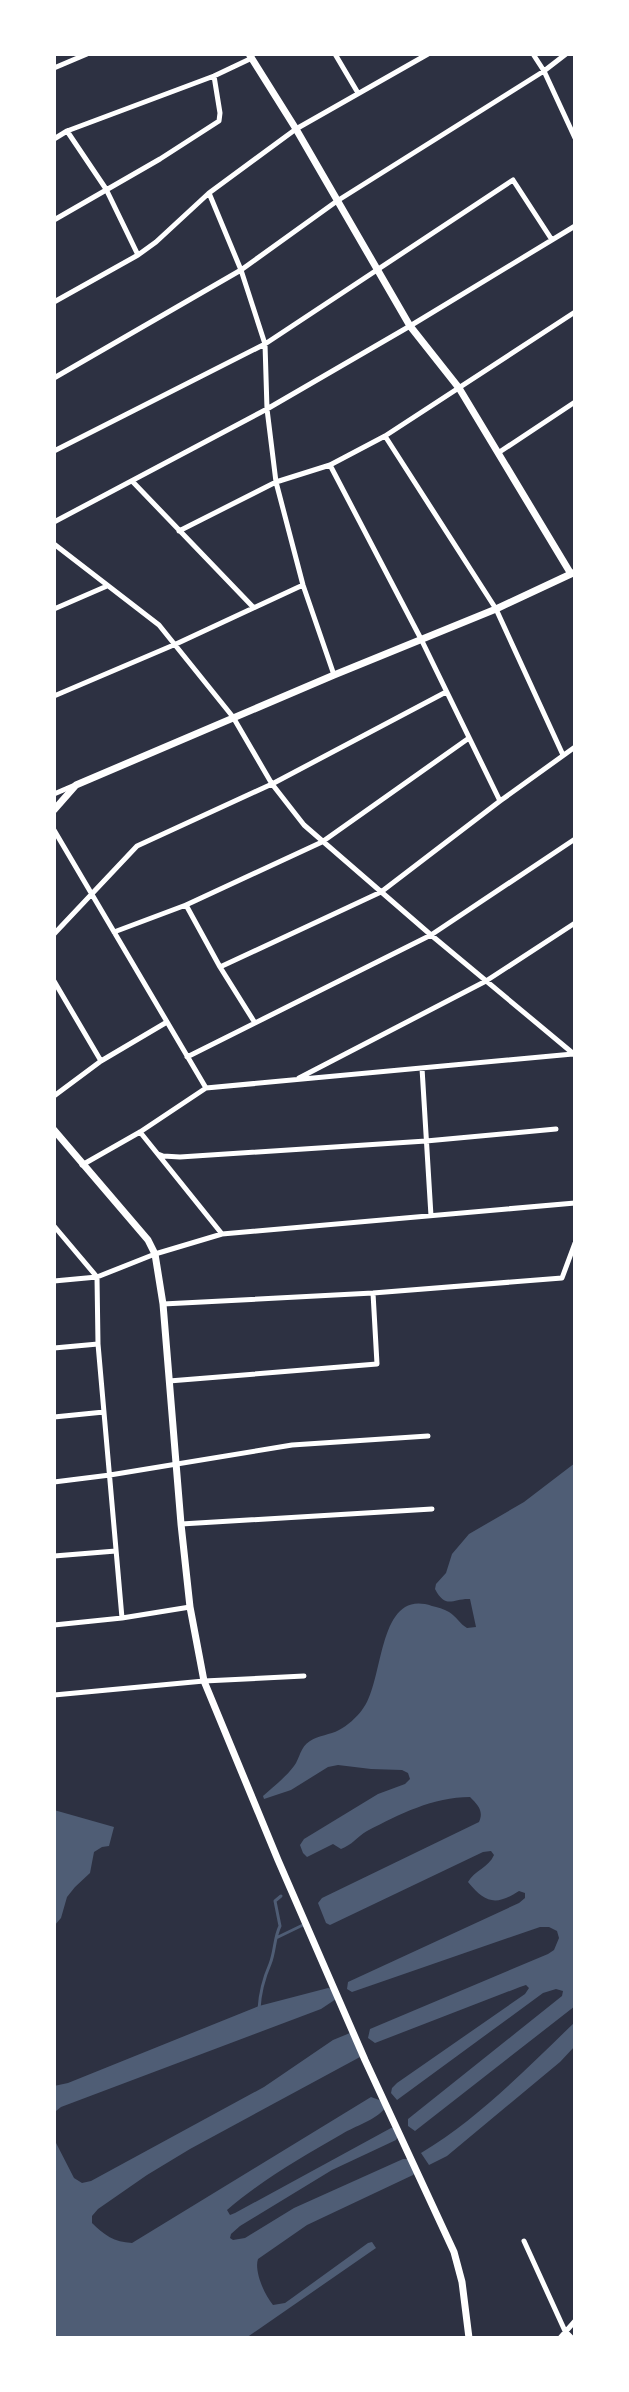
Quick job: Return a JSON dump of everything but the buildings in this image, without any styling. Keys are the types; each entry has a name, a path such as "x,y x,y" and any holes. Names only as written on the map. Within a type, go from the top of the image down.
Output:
{"street":[{"path":"54,68 87,54"},
{"path":"335,54 358,93"},
{"path":"54,302 138,255 209,193 296,129 428,54"},
{"path":"533,54 575,138"},
{"path":"54,378 241,270 337,201 544,71 566,54"},
{"path":"54,139 67,131 214,76 250,56 410,326 459,388 574,576 54,794"},
{"path":"54,220 219,121 214,76"},
{"path":"67,131 106,189 138,255"},
{"path":"54,451 265,344 513,180 552,240"},
{"path":"209,193 241,270 265,344 267,409 276,482 303,585 334,675"},
{"path":"54,522 267,409 575,226"},
{"path":"179,531 276,482 330,465 385,436 575,312"},
{"path":"498,453 575,402"},
{"path":"385,436 496,609 563,755"},
{"path":"330,465 421,639 500,801"},
{"path":"132,481 254,607"},
{"path":"54,544 159,625 176,644 233,717 272,784 304,825 574,1054"},
{"path":"54,696 303,585"},
{"path":"54,609 108,586"},
{"path":"54,934 137,846 272,784 446,692"},
{"path":"114,932 186,905 322,842 469,738"},
{"path":"220,967 381,892 575,747"},
{"path":"54,810 76,785"},
{"path":"54,830 206,1088"},
{"path":"187,1057 431,935 575,839"},
{"path":"186,905 255,1023"},
{"path":"294,1080 486,981 575,923"},
{"path":"54,981 101,1061"},
{"path":"54,1096 101,1061 167,1022"},
{"path":"82,1165 140,1132 206,1088 574,1054"},
{"path":"422,1068 431,1216"},
{"path":"158,1154 180,1157 556,1129"},
{"path":"54,1130 148,1240 155,1254 163,1304 190,1607 204,1681 365,2060 454,2252 462,2282 469,2338"},
{"path":"140,1132 222,1234"},
{"path":"54,1281 97,1277 155,1254 222,1234 575,1203"},
{"path":"54,1226 97,1277 98,1344 122,1618"},
{"path":"163,1304 373,1293 562,1278 575,1243"},
{"path":"169,1381 377,1364 373,1293"},
{"path":"54,1348 98,1344"},
{"path":"54,1417 104,1412"},
{"path":"54,1482 292,1445 428,1436"},
{"path":"181,1524 432,1509"},
{"path":"54,1556 116,1551"},
{"path":"54,1625 190,1607"},
{"path":"54,1695 204,1681 304,1676"},
{"path":"524,2241 565,2331 572,2338"},
{"path":"560,2338 575,2321"}],"water":[{"path":"575,1463 575,2006 415,2131 408,2126 408,2119 562,1996 563,1991 556,1989 543,1993 397,2100 391,2093 397,2083 525,1994 529,1988 526,1985 520,1987 375,2043 368,2038 370,2029 548,1954 554,1950 559,1938 557,1931 540,1927 352,1992 347,1989 348,1982 519,1903 525,1898 525,1893 519,1891 504,1899 491,1900 474,1889 468,1882 494,1855 491,1851 483,1852 330,1925 326,1923 318,1903 322,1898 479,1822 479,1808 470,1797 430,1803 367,1831 341,1849 333,1844 307,1857 300,1845 304,1839 378,1794 405,1784 410,1779 408,1773 338,1765 328,1767 291,1790 264,1799 263,1796 291,1770 307,1743 342,1728 362,1710 375,1680 391,1623 401,1610 414,1604 434,1606 449,1612 467,1628 476,1627 470,1599 446,1601 435,1589 446,1573 452,1554 469,1534 524,1502"},
{"path":"54,1810 114,1827 109,1846 94,1852 90,1873 67,1897 61,1918 54,1926"},
{"path":"334,1989 336,1999 321,2009 61,2107 54,2119 54,2086 259,2006"},
{"path":"575,2022 575,2046 560,2062 447,2156 429,2165 421,2153 482,2109"},
{"path":"350,2033 360,2057 147,2175 98,2209 92,2216 92,2223 110,2237 132,2243 371,2097 382,2101 385,2108 376,2116 283,2169 227,2210 230,2215 235,2213 395,2128 396,2140 332,2170 240,2226 230,2238 245,2238 294,2208 408,2159 415,2172 413,2175 307,2225 258,2259 259,2276 273,2305 285,2303 368,2243 372,2242 376,2248 246,2338 54,2338 54,2139 74,2178 82,2183 91,2181 264,2087 333,2040"}],"waterway":[{"path":"259,2009 262,1986 280,1926 275,1901 281,1896"},
{"path":"276,1938 305,1924"}]}
